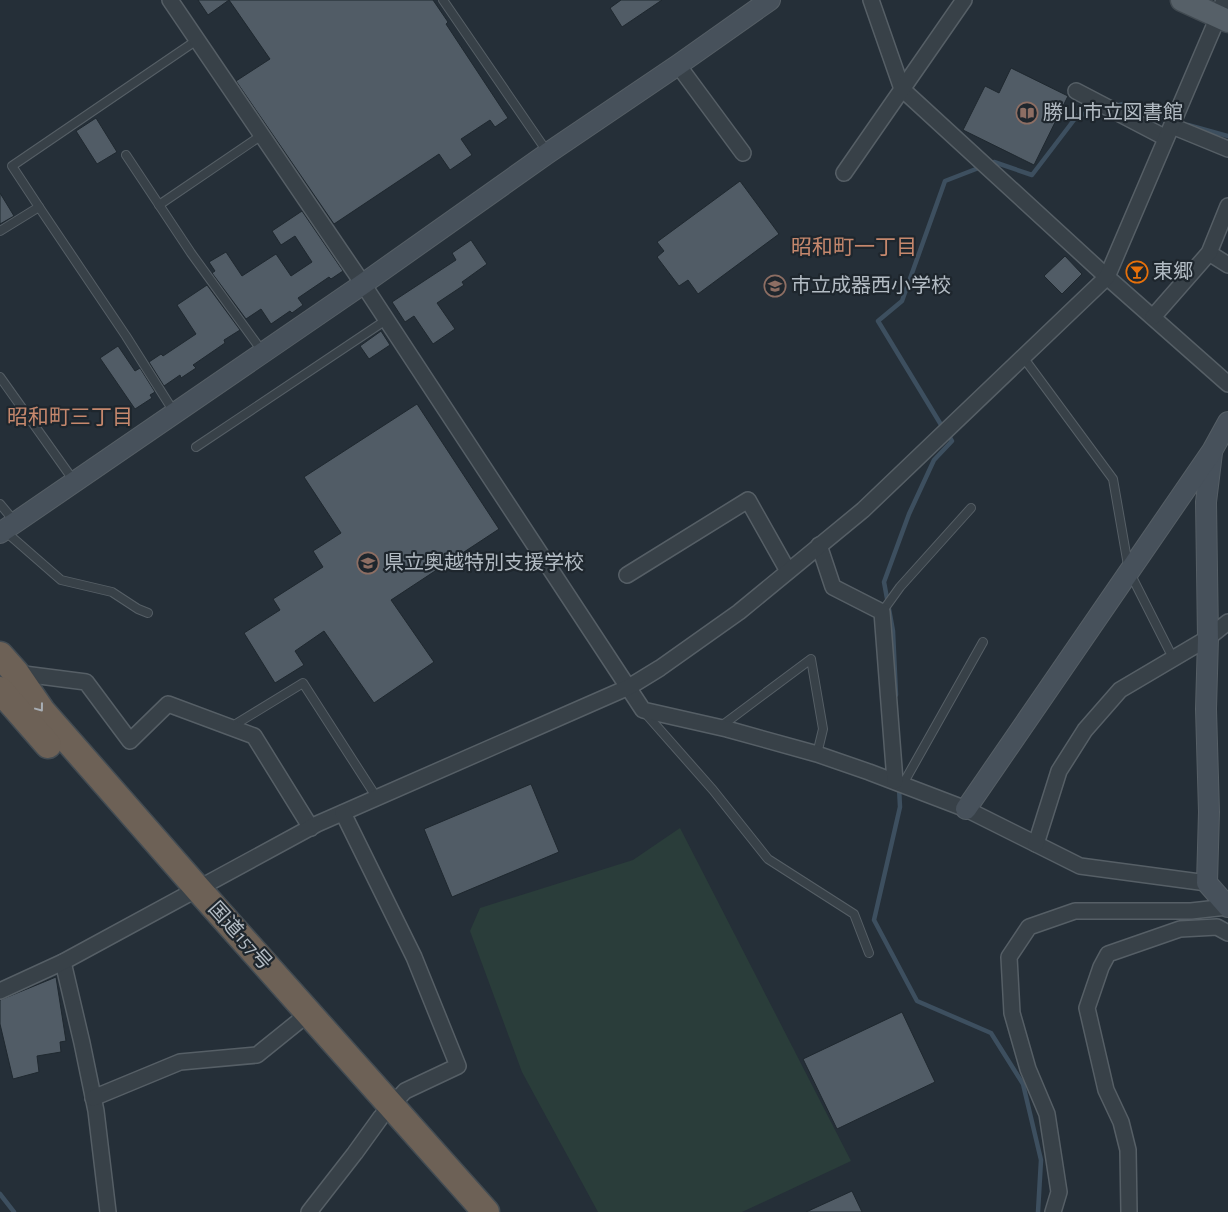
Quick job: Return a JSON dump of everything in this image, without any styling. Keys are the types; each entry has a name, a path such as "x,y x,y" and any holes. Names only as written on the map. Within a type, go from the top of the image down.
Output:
{"highway":[{"name":"国道157号","path":"5,673 42,711 191,893 386,1111 486,1212"},
{"name":"国道157号","path":"386,1111 465,1212"}],"main road":[{"path":"1182,0 1223,13"}],"street":[{"path":"170,0 362,284 644,710 817,754 899,783 966,809 1080,866 1207,883 1228,907"},
{"path":"6,529 770,0"},
{"path":"871,0 902,89 1107,277 1228,384"},
{"path":"844,173 964,0"},
{"path":"0,991 63,962 311,828 629,687 660,668 739,612 863,510 1107,277 1169,132 1223,13"},
{"path":"678,65 743,153"},
{"path":"1076,91 1169,132 1228,149"},
{"path":"1153,317 1208,253 1228,206"},
{"path":"1208,253 1228,265"},
{"path":"966,809 1212,451 1228,422"},
{"path":"1207,883 1209,812 1206,709 1208,638 1206,502 1212,451"},
{"path":"627,575 748,500 788,571"},
{"path":"819,545 833,587 882,612 899,783"},
{"path":"1036,844 1059,771 1085,730 1120,690 1208,638 1228,622"},
{"path":"5,673 86,682 130,741 168,704 254,736 311,828"},
{"path":"309,1212 386,1111 405,1091 458,1066 414,957 343,813"},
{"path":"1053,1212 1058,1192 1047,1114 1028,1069 1012,1013 1009,957 1028,927 1075,911 1191,912 1228,907"},
{"path":"1129,1212 1128,1150 1121,1122 1106,1090 1087,1008 1101,967 1108,954 1180,930 1217,928 1228,933"},
{"path":"63,962 93,1098 103,1162 108,1212"},
{"path":"93,1098 180,1062 257,1055 303,1018"}],"lane":[{"path":"443,0 548,153"},
{"path":"175,413 126,336 12,166 197,40"},
{"path":"160,205 262,135"},
{"path":"126,155 191,253 263,352"},
{"path":"0,230 39,207"},
{"path":"196,447 386,320"},
{"path":"1023,357 1113,479 1129,571 1173,658"},
{"path":"0,377 74,481"},
{"path":"0,504 6,529 61,580 112,592 138,609 148,613"},
{"path":"882,612 900,587 971,508"},
{"path":"899,783 983,642"},
{"path":"720,728 811,659 823,729 817,754"},
{"path":"230,728 302,683 377,799"},
{"path":"644,710 713,790 768,859 854,914 869,953"}],"green space":[{"path":"680,828 851,1161 742,1212 598,1212 522,1072 470,931 480,908 633,860"}],"building":[{"path":"198,0 229,0 208,15"},
{"path":"229,0 433,0 448,22 446,24 508,118 495,127 490,120 461,139 472,155 450,170 439,154 334,224 236,81 270,59"},
{"path":"621,0 662,0 622,27 610,8"},
{"path":"1011,68 1068,96 1034,165 963,130 985,86 999,93"},
{"path":"96,118 117,152 97,164 76,131"},
{"path":"740,181 779,234 698,294 688,280 679,286 657,257 664,251 657,242"},
{"path":"0,193 14,216 0,224"},
{"path":"302,211 343,271 331,279 329,277 298,298 303,305 271,324 261,309 246,319 212,273 215,271 209,262 226,252 242,276 276,254 291,276 312,262 295,236 281,245 272,231"},
{"path":"471,240 487,264 462,282 464,285 437,303 455,329 433,344 414,316 405,322 392,302 456,260 452,253"},
{"path":"1065,256 1082,274 1062,294 1044,276"},
{"path":"207,285 240,330 224,340 225,343 193,365 196,368 181,378 180,375 164,386 149,362 161,354 163,356 196,334 177,305"},
{"path":"381,331 390,345 369,359 360,346"},
{"path":"118,346 135,371 140,368 155,392 150,395 152,398 135,409 100,358"},
{"path":"417,404 499,529 391,600 434,662 374,703 324,631 295,651 304,665 275,683 244,633 280,610 273,599 323,567 313,551 341,533 304,477"},
{"path":"531,784 559,852 452,897 424,829"},
{"path":"56,977 66,1041 60,1042 61,1052 37,1056 39,1072 13,1079 0,1024 0,1000"},
{"path":"902,1012 935,1082 837,1129 803,1059"},
{"path":"852,1191 862,1212 806,1212"}],"waterway":[{"path":"1115,106 1123,104 1171,121"},
{"path":"943,428 878,321 902,301 945,181 994,162 1032,175 1077,116 1102,109"},
{"path":"1188,125 1228,136"},
{"path":"896,695 893,631 884,582 909,514 934,460 952,441 948,434"},
{"path":"899,787 900,807 874,920 917,1001 991,1033 1023,1084 1041,1160 1038,1212"},
{"path":"0,1194 14,1212"}],"place":[{"name":"勝山市立図書館","path":"1027,113"},
{"name":"東郷","path":"1137,272"},
{"name":"市立成器西小学校","path":"775,286"},
{"name":"県立奥越特別支援学校","path":"368,563"}],"district":[{"name":"昭和町一丁目","path":"854,247"},
{"name":"昭和町三丁目","path":"70,417"}]}
